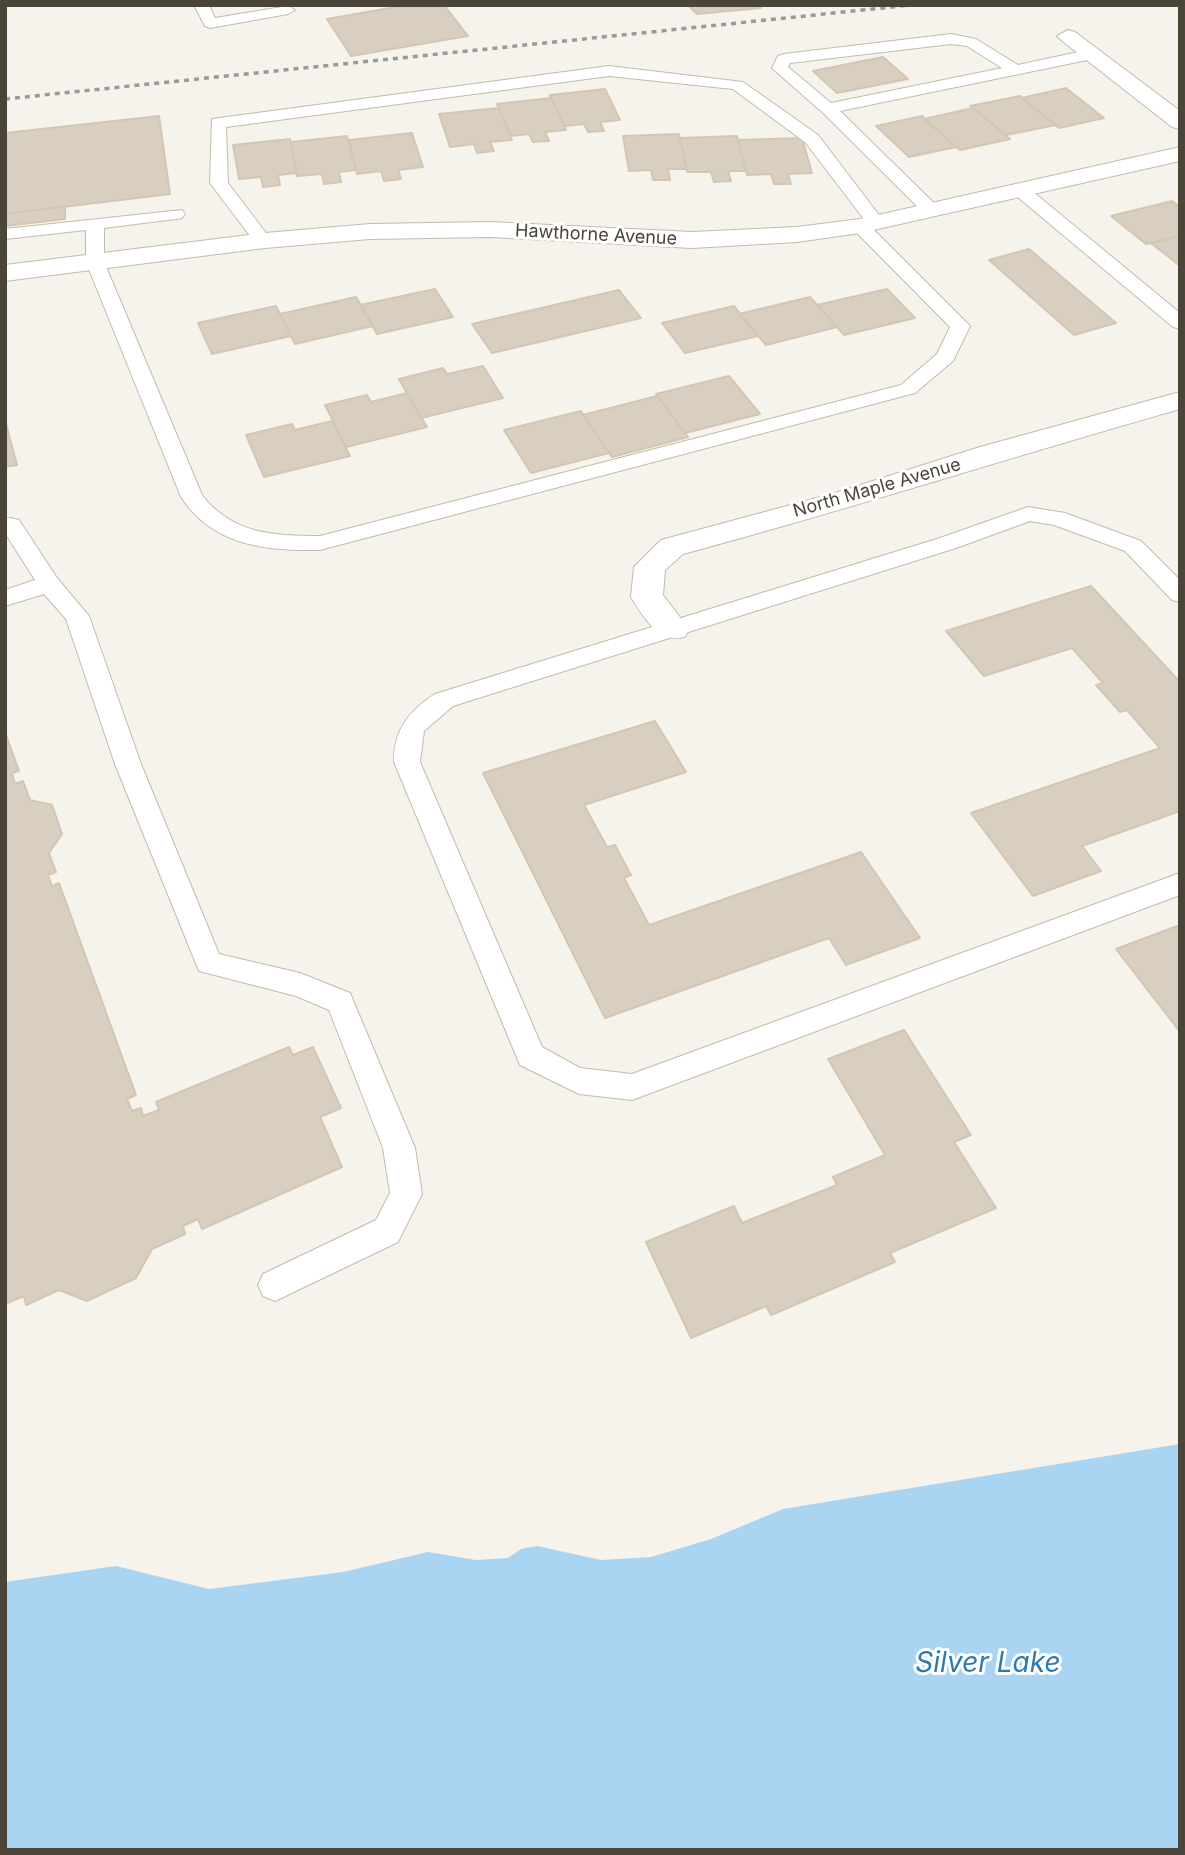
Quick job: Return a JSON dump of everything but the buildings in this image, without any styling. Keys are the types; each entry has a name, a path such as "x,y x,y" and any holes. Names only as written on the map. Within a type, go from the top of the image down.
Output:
{"street":[{"path":"1068,36 1180,122"},
{"name":"Hawthorne Avenue","path":"5,273 263,241 423,229 609,233 693,240 755,239 868,225 1180,154"},
{"name":"North Maple Avenue","path":"673,629 646,597 650,567 671,547 846,500 990,453 1180,400"}],"lane":[{"path":"201,5 210,23 288,10"},
{"path":"931,210 828,109 780,68 784,59 951,39 971,42 1014,69"},
{"path":"828,109 1091,54"},
{"path":"95,223 95,262 192,497 201,511 229,532 278,544 320,543 908,389 946,357 960,326 868,225 812,139 737,85 609,71 218,123 219,183 263,241"},
{"path":"1020,190 1180,323"},
{"path":"5,233 176,214"},
{"path":"1180,594 1133,546 1079,524 1028,514 948,543 444,700 428,709 413,724 405,746 407,762 531,1056 572,1081 593,1087 632,1087 1180,884"},
{"path":"11,525 50,584 77,616 128,764 208,963 300,985 340,1002 399,1148 406,1194 387,1231 275,1285"},
{"path":"5,598 50,584"}],"water":[{"name":"Silver Lake","path":"1180,1444 1180,1850 5,1850 5,1582 116,1566 209,1589 343,1572 428,1552 476,1560 508,1558 521,1549 537,1546 601,1560 651,1557 711,1539 783,1509"}],"railway":[{"path":"5,99 911,5"}]}
